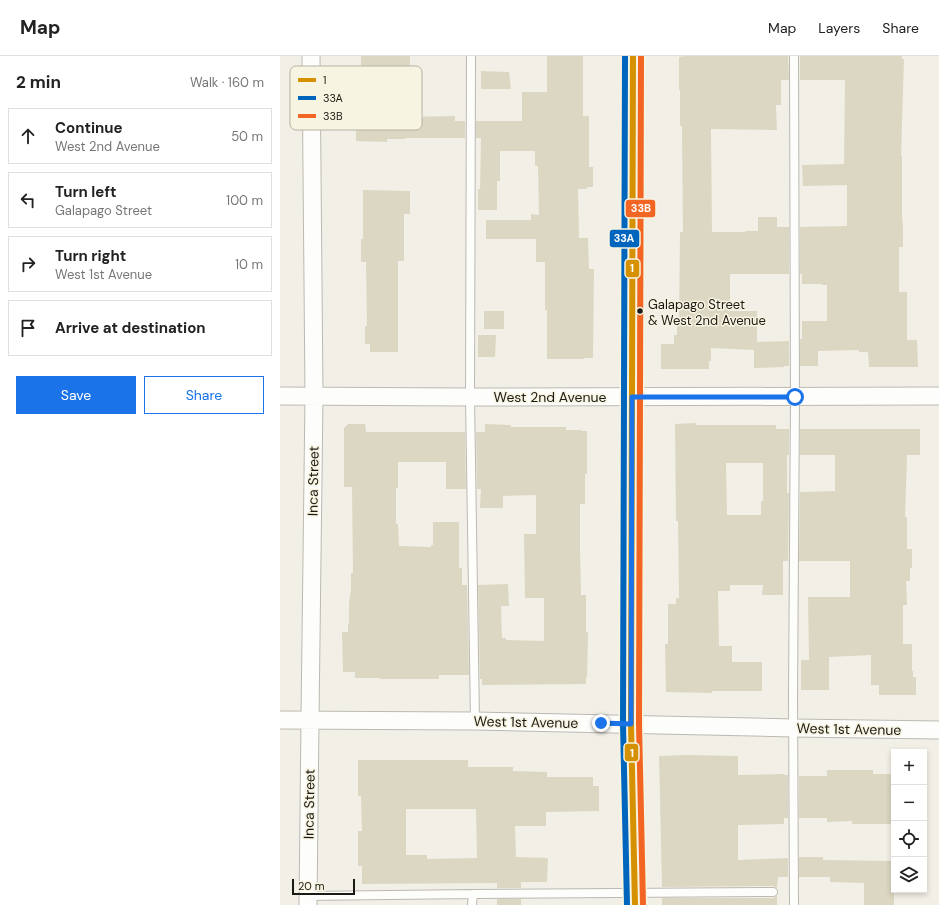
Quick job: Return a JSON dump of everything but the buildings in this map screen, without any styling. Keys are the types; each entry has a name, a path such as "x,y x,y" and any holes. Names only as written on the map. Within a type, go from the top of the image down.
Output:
{"street":[{"name":"Inca Street","path":"311,56 311,66"},
{"path":"633,56 631,724 635,899"},
{"name":"Inca Street","path":"308,901 314,396 312,130"},
{"name":"West 2nd Avenue","path":"280,396 939,396"},
{"name":"West 1st Avenue","path":"280,720 475,721 939,730"}],"lane":[{"path":"471,56 470,397 475,721"},
{"path":"794,56 794,905"},
{"path":"308,901 473,894 635,899 772,892"},
{"path":"472,905 473,894"}],"transit line":[{"name":"33A","path":"625,56 623,724 627,905"},
{"name":"1","path":"633,56 631,724 635,905"},
{"name":"33B","path":"641,56 639,724 643,905"}],"place":[{"name":"Galapago Street & West 2nd Avenue","path":"640,311"}],"route":[{"path":"601,723 631,724 632,397 795,397"}]}
